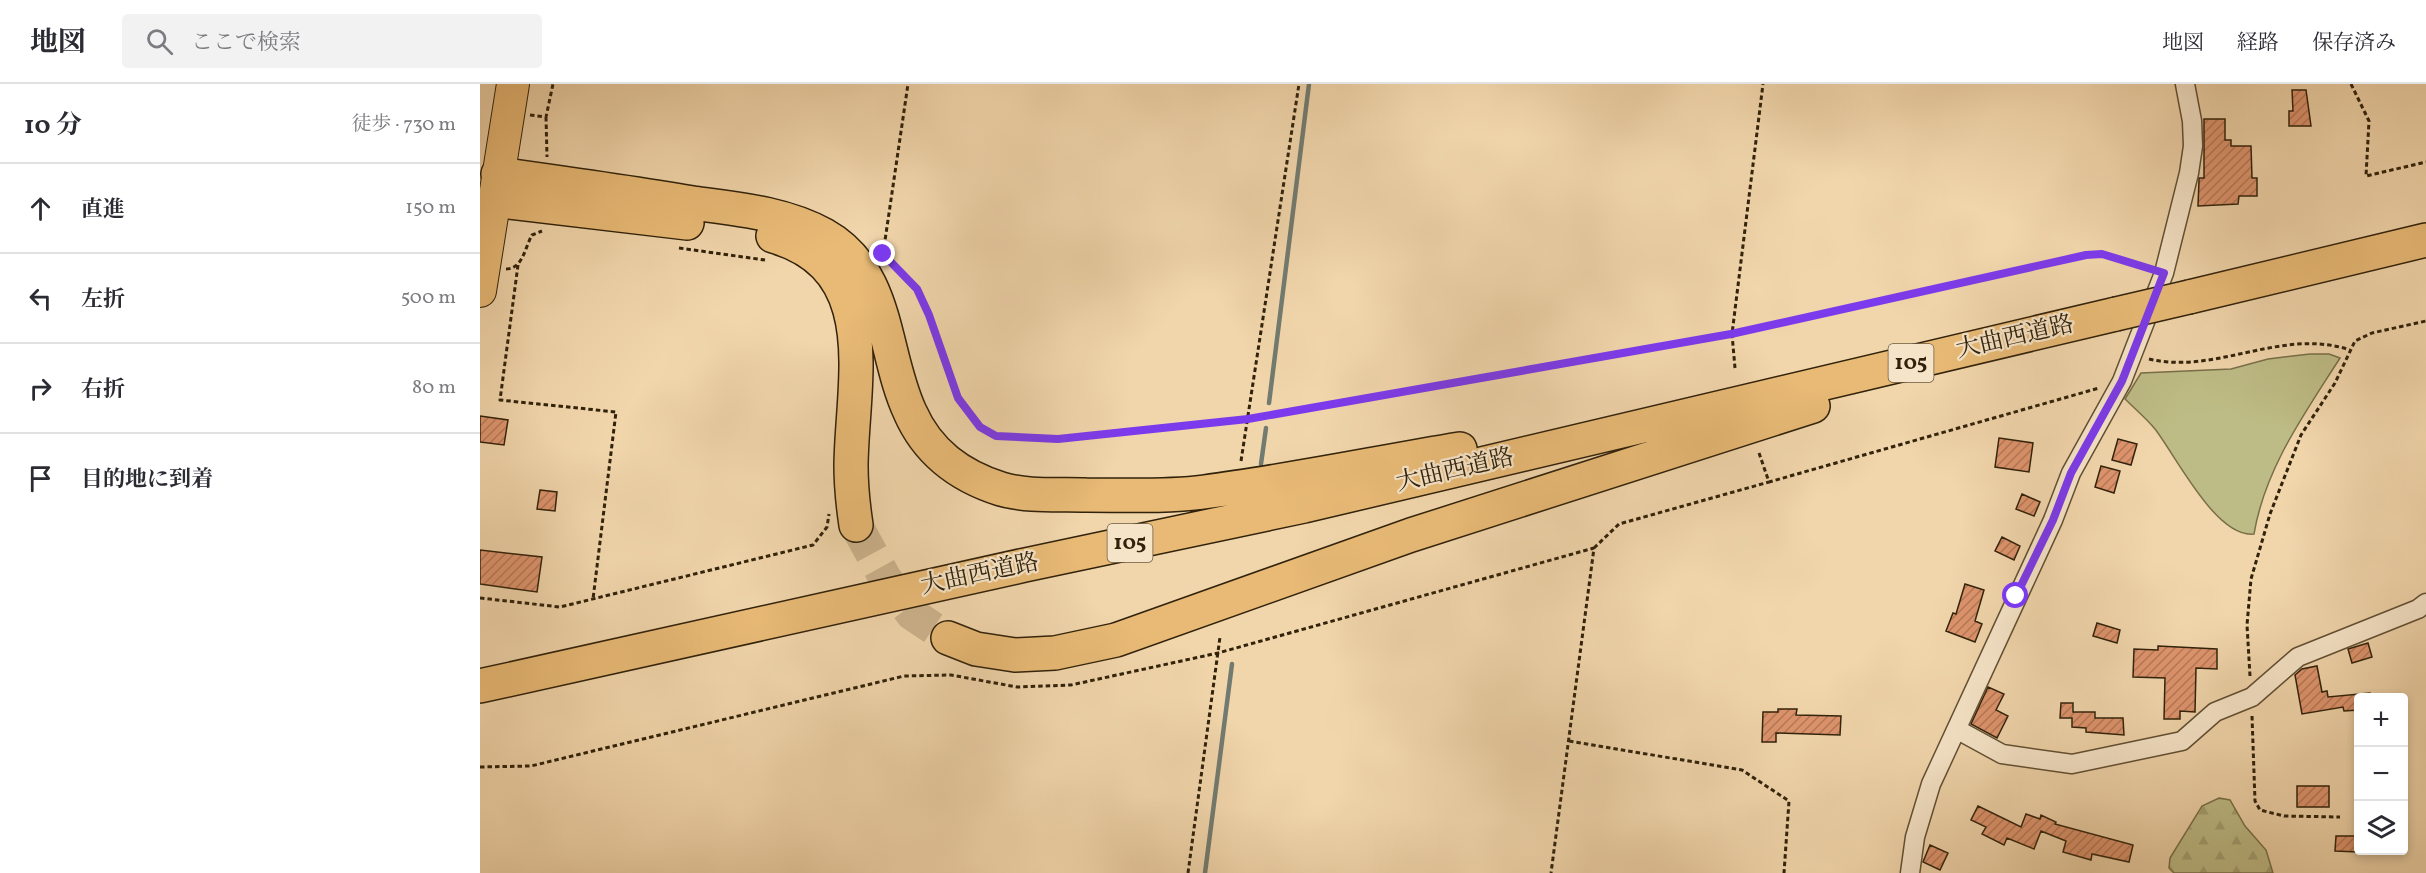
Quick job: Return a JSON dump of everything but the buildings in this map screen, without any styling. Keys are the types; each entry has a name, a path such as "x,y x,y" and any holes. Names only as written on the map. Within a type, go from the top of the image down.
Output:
{"highway":[{"path":"482,279 510,98"},
{"path":"496,187 776,216 824,235 850,254 867,275 879,305 909,410 921,434 939,456 967,476 1004,490 1038,494 1138,495 1202,492 1778,394"},
{"path":"496,187 776,237 811,253 832,273 847,300 856,332 858,376 851,464 851,498 842,518"},
{"name":"大曲西道路","path":"480,686 1025,565 1304,506 2426,240"},
{"path":"948,638 976,650 1015,655 1055,653 1116,640 1423,531 2043,332"}],"street":[{"path":"1911,873 1916,837 1931,783 2053,520 2071,473 2122,381 2164,273 2189,173 2193,146 2192,121 2185,84"},
{"path":"1958,729 2002,754 2040,760 2083,762 2182,741 2215,712 2252,697 2298,657 2418,609 2426,603"}],"path":[{"path":"551,162 546,156 546,117 553,84"},
{"path":"883,254 908,84"},
{"path":"1241,461 1299,84"},
{"path":"1735,368 1731,334 1763,84"},
{"path":"2351,84 2368,121 2366,176 2426,162"},
{"path":"510,98 546,117"},
{"path":"545,231 532,236 518,265 500,400 616,412 592,599"},
{"path":"869,241 917,289 929,315 958,398 980,427 996,436 1058,439 1248,419 1731,334 2086,255 2102,254 2164,273"},
{"path":"675,248 770,260"},
{"path":"482,279 518,265"},
{"path":"2340,817 2284,816 2260,810 2255,801 2247,625 2251,579 2270,514 2301,435 2335,383 2355,341 2372,333 2426,321"},
{"path":"2132,355 2159,362 2197,363 2263,347 2307,342 2330,343 2350,350"},
{"path":"480,767 531,766 904,676 951,675 1017,687 1071,685 1218,653 1594,548 1619,524 2122,381"},
{"path":"1758,453 1769,482"},
{"path":"480,598 560,607 813,545 827,527 842,518"},
{"path":"1551,873 1594,548"},
{"path":"1188,873 1220,637"},
{"path":"1569,741 1742,770 1789,801 1784,873"}],"green space":[{"path":"2329,354 2340,358 2300,420 2277,464 2259,510 2254,534 2240,532 2225,523 2212,510 2155,429 2125,399 2141,373 2231,369 2268,359"},
{"path":"2219,798 2230,800 2245,826 2266,850 2273,873 2174,873 2169,868 2170,858 2202,806"}],"waterway":[{"path":"1269,403 1309,84"},
{"path":"1261,464 1266,428"},
{"path":"1205,873 1232,664"}],"tunnel":[{"path":"856,525 885,578 912,614 948,638"}],"route":[{"path":"883,254 917,289 929,315 958,398 980,427 996,436 1058,439 1248,419 1731,334 2086,255 2102,254 2164,273 2122,381 2071,473 2053,520 2016,596"}]}
